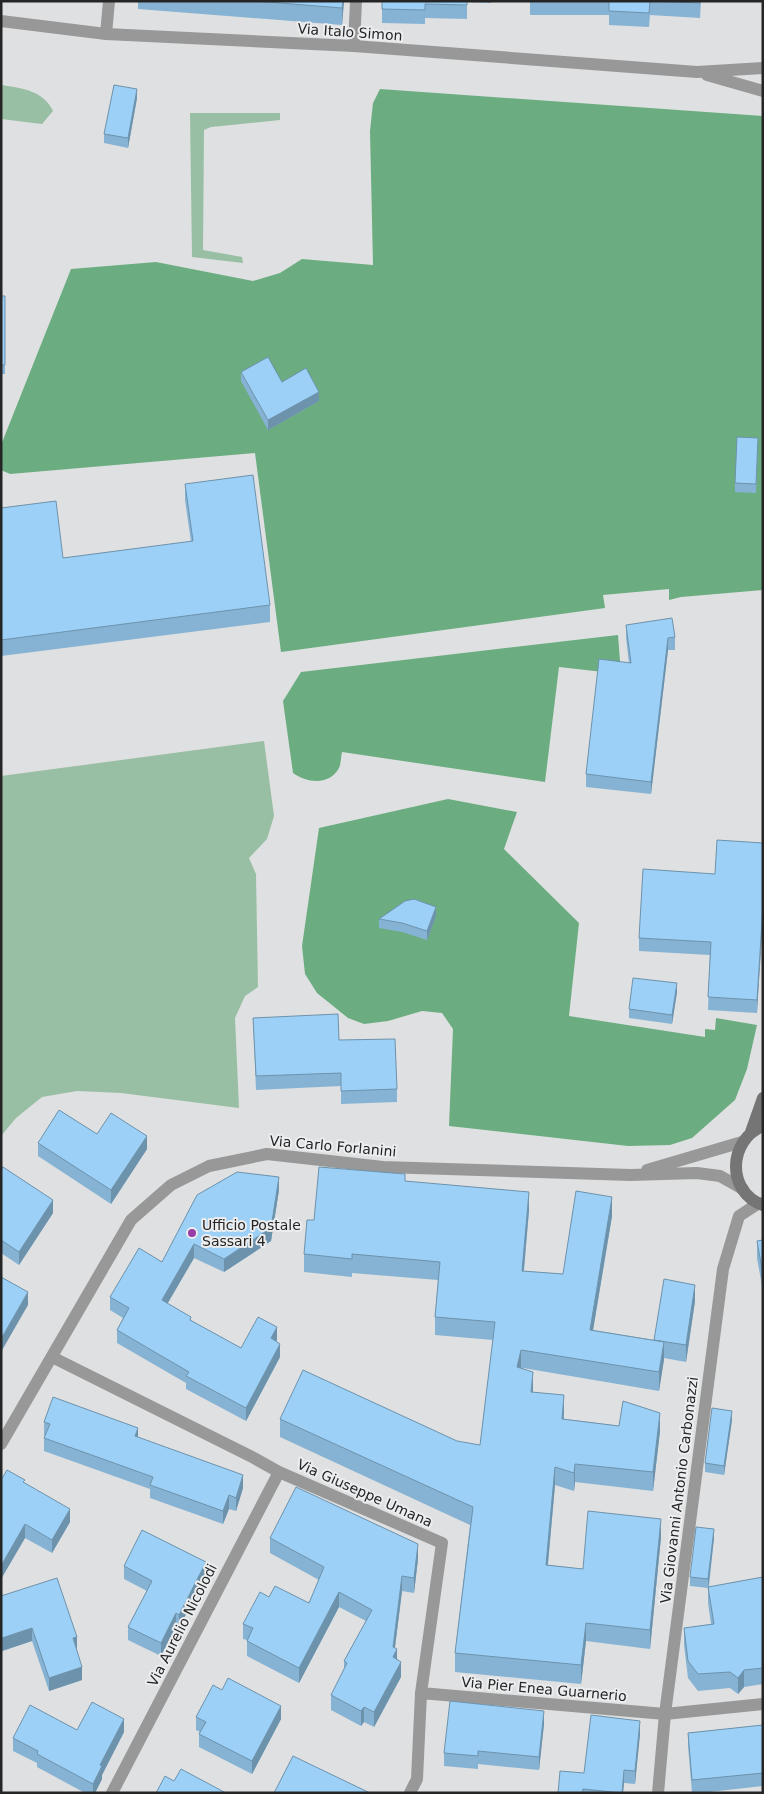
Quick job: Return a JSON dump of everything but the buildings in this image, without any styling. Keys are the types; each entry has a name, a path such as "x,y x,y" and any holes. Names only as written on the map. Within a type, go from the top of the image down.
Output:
{"main road":[{"path":"761,1204 750,1198 743,1190 735,1166 737,1153 742,1142 757,1129 763,1098"}],"street":[{"path":"106,34 110,1"},
{"path":"354,46 356,1"},
{"name":"Via Italo Simon","path":"1,21 106,34 354,46 697,72 763,68"},
{"name":"Via Italo Simon","path":"697,72 763,91"},
{"name":"Via Carlo Forlanini","path":"630,1175 742,1142"},
{"name":"Via Carlo Forlanini","path":"1,1444 131,1220 171,1185 209,1166 267,1154 383,1167 630,1175 696,1173 720,1176 743,1190"},
{"name":"Via Giovanni Antonio Carbonazzi","path":"658,1793 665,1714 723,1268 739,1216 761,1204"},
{"name":"Via Giuseppe Umana","path":"52,1357 279,1472 442,1543 422,1694 417,1779 410,1793"},
{"name":"Via Aurelio Nicolodi","path":"112,1793 279,1472"},
{"name":"Via Pier Enea Guarnerio","path":"422,1694 665,1714 763,1704"}],"green space":[{"path":"1,85 24,89 38,95 49,104 53,111 42,124 1,119"},
{"path":"380,89 763,116 763,590 681,597 669,600 669,589 603,595 605,608 281,652 255,453 10,474 1,470 1,445 71,269 156,262 253,281 280,273 302,259 373,265 370,131 373,103"},
{"path":"190,113 280,113 280,120 211,127 204,130 203,250 242,257 243,263 192,257"},
{"path":"618,635 621,674 559,667 545,782 342,752 339,768 330,778 311,781 293,773 283,701 301,672"},
{"path":"264,741 274,816 267,839 249,858 256,874 258,987 245,996 235,1018 239,1108 121,1093 77,1091 42,1097 16,1118 1,1136 1,776"},
{"path":"448,799 517,812 504,849 579,923 569,1016 705,1037 705,1029 715,1030 716,1018 757,1025 747,1069 735,1100 692,1138 670,1145 628,1146 449,1126 453,1029 442,1013 422,1011 388,1021 364,1024 348,1018 317,993 305,974 302,946 319,828"}],"place":[{"name":"Ufficio Postale Sassari 4","path":"192,1233"}]}
